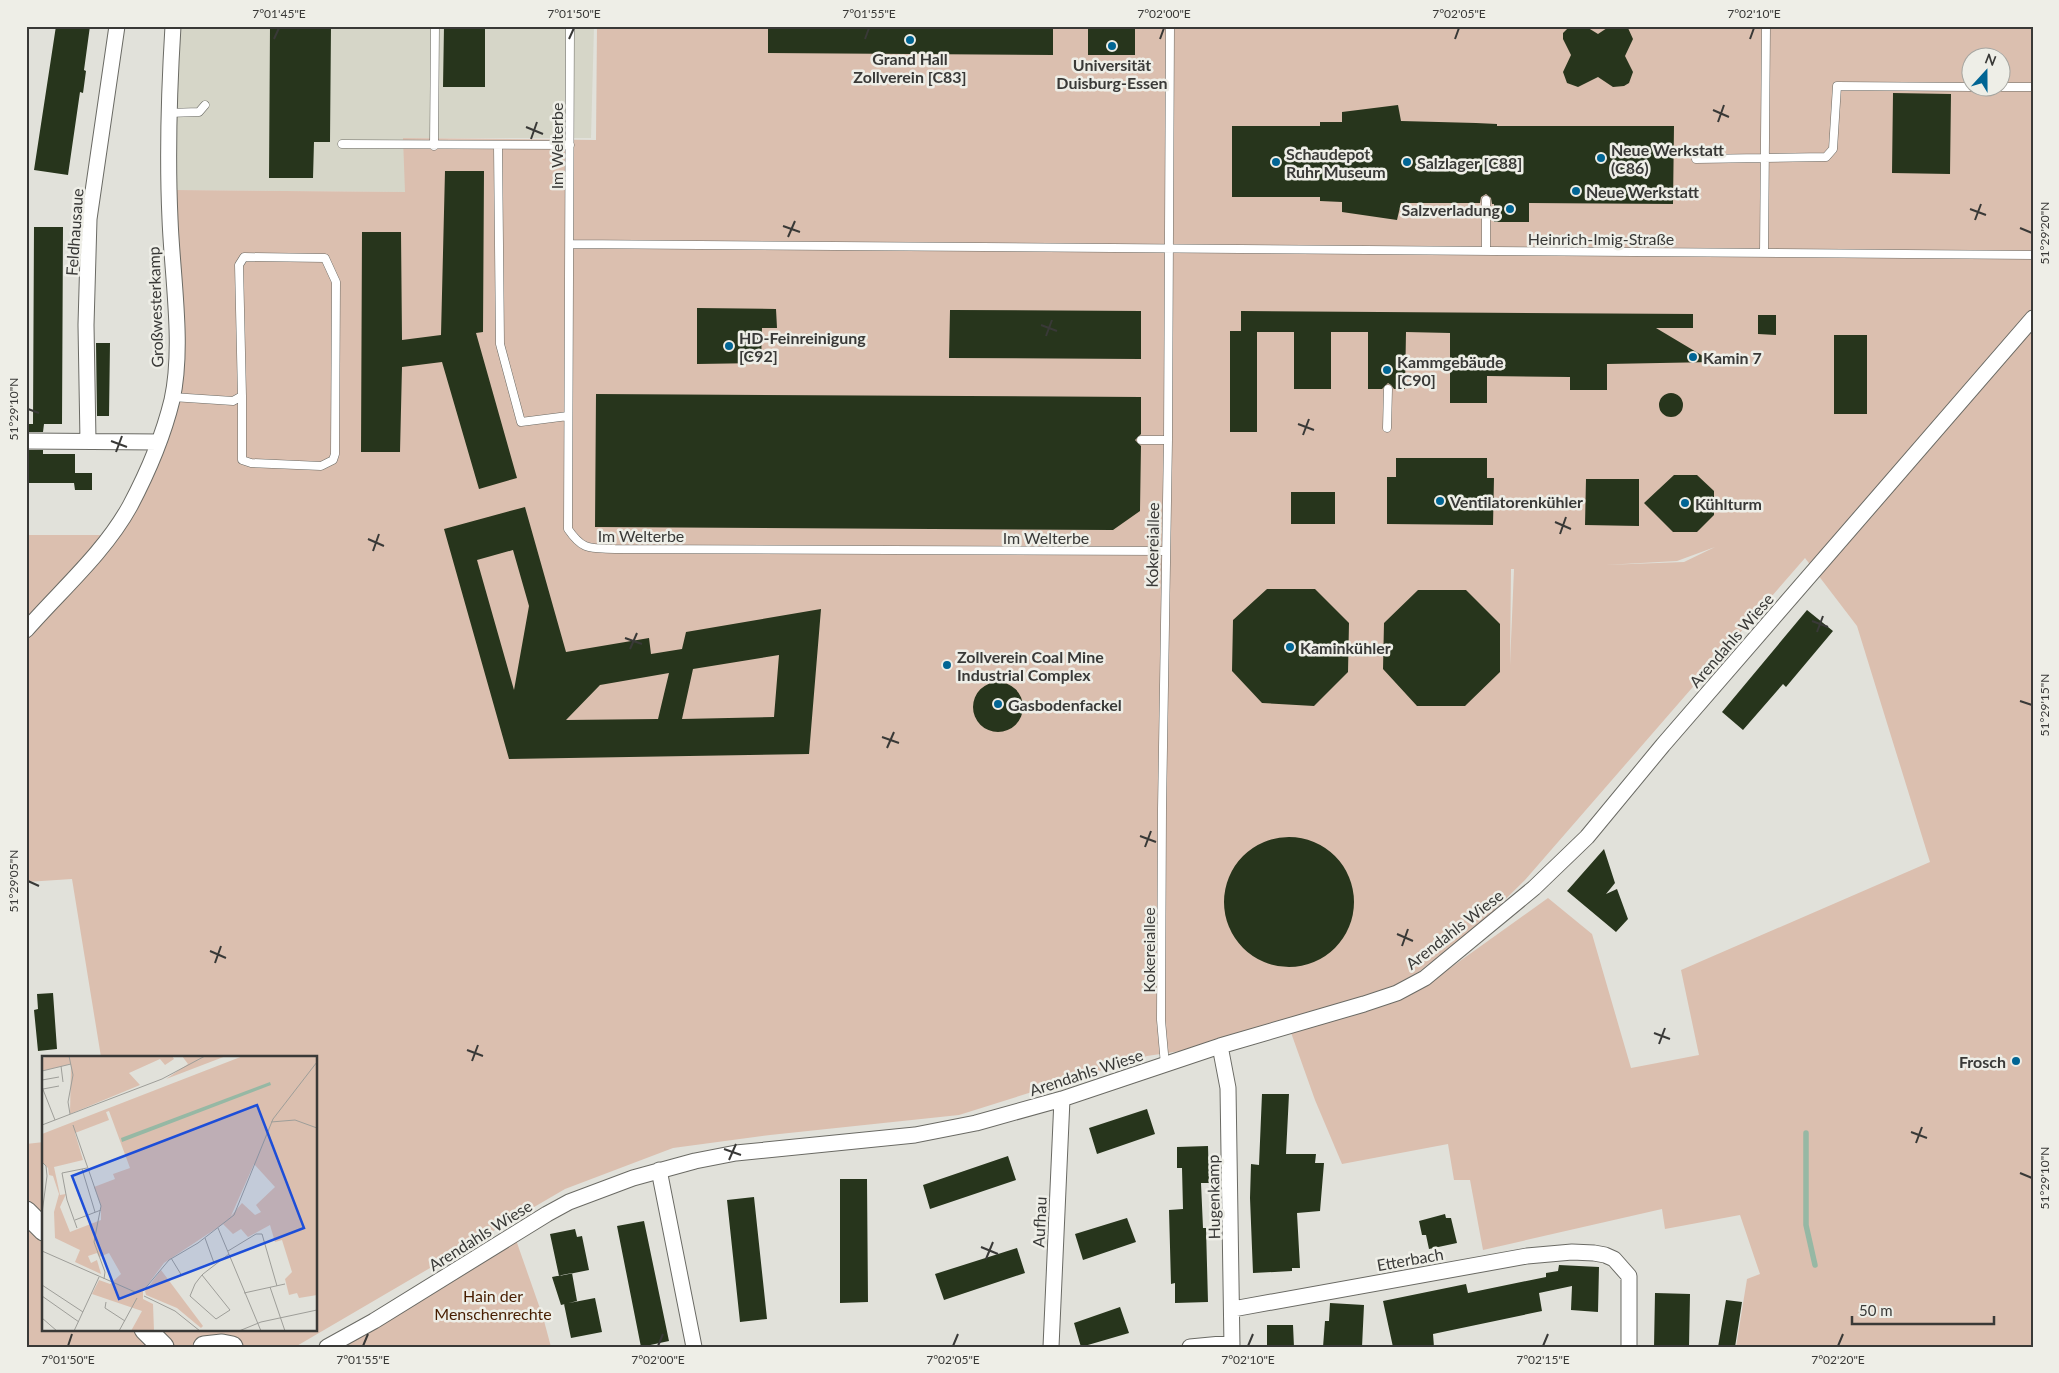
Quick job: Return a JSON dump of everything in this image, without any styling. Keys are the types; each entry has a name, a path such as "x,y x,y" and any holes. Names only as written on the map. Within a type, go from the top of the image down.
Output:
{"main road":[{"path":"26,1212 42,1228"},
{"path":"146,1330 163,1347"},
{"path":"204,1347 222,1345 232,1347"}],"street":[{"name":"Feldhausaue","path":"88,441 86,325 89,219 117,26"},
{"name":"Großwesterkamp","path":"26,630 78,574 115,529 133,500 160,442 172,397 177,348 170,218 168,113 173,26"},
{"name":"Arendahls Wiese","path":"327,1347 374,1321 547,1214 609,1186 659,1170 736,1154 944,1131 1062,1099 1220,1046 1397,992 1425,978 1534,888 1588,837 1662,745 2033,318"},
{"path":"26,441 160,442"},
{"name":"Hugenkamp","path":"1220,1046 1228,1088 1233,1309 1232,1345"},
{"name":"Aufhau","path":"1051,1347 1062,1099"},
{"path":"659,1170 694,1347"},
{"name":"Etterbach","path":"1233,1309 1527,1256 1594,1252 1614,1259 1629,1276 1629,1347"},
{"path":"1190,1347 1232,1345"}],"lane":[{"path":"434,146 436,26"},
{"name":"Im Welterbe","path":"570,26 568,528 575,540 586,548 1166,551"},
{"name":"Kokereiallee","path":"1165,1065 1161,1010 1168,440 1170,26"},
{"path":"1764,253 1766,26"},
{"path":"1696,159 1826,157 1833,149 1837,86 1962,87"},
{"path":"2012,87 2033,87"},
{"path":"168,113 199,112 205,105"},
{"path":"342,144 570,146"},
{"path":"498,146 500,344 521,422 568,416"},
{"path":"1486,200 1486,251"},
{"name":"Heinrich-Imig-Straße","path":"570,244 2033,255"},
{"path":"244,257 325,258 336,282 335,454 333,460 321,466 251,463 242,460 242,396 238,265 244,257"},
{"path":"1387,428 1388,389"},
{"path":"172,397 233,401 242,396"},
{"path":"1141,440 1168,440"}],"shaded area":[{"path":"180,26 594,26 591,138 404,138 406,192 175,190 174,119"}],"green space":[{"name":"Zollverein Coal Mine Industrial Complex","path":"597,26 2033,26 2033,1347 1736,1347 1747,1279 1760,1274 1740,1215 1665,1229 1662,1209 1483,1250 1470,1180 1454,1180 1448,1144 1342,1164 1315,1100 1289,1027 1432,981 1548,898 1592,934 1631,1068 1699,1055 1681,970 1930,862 1857,626 1805,558 1525,880 1474,930 1420,971 1394,986 1364,998 1221,1045 1147,1056 959,1115 770,1135 673,1148 565,1189 295,1347 26,1347 26,1144 42,1142 42,1330 318,1330 318,1056 101,1056 72,879 26,882 26,535 118,535 174,401 175,190 405,192 403,138 596,140","holes":["1715,547 1684,562 1605,565 1677,561","1511,569 1514,569 1510,665"]},
{"name":"Hain der Menschenrechte","path":"516,1240 543,1317 551,1347 346,1347 375,1322"}],"building":[{"path":"56,26 90,26 83,93 80,92 68,175 34,170"},
{"path":"270,26 331,26 330,142 314,142 313,178 269,178"},
{"path":"444,26 485,26 485,87 443,87"},
{"name":"Grand Hall Zollverein [C83]","path":"768,26 1053,26 1053,55 768,53"},
{"name":"Universität Duisburg-Essen","path":"1088,26 1135,26 1135,55 1088,55"},
{"path":"1570,26 1585,26 1598,34 1610,26 1628,28 1633,39 1625,56 1633,72 1629,83 1624,86 1613,87 1598,77 1578,87 1567,83 1563,72 1571,55 1563,39 1563,33"},
{"path":"1893,93 1951,94 1950,174 1892,173"},
{"path":"1398,105 1401,121 1497,124 1497,126 1674,126 1673,204 1529,203 1529,222 1494,222 1494,204 1492,204 1491,198 1486,194 1481,197 1480,203 1401,203 1397,220 1342,212 1342,202 1320,201 1320,197 1232,197 1232,126 1320,126 1320,122 1342,122 1342,112"},
{"path":"445,171 484,171 483,332 476,333 517,478 479,489 442,362 402,367 400,452 361,452 362,232 401,232 402,340 441,335"},
{"path":"34,227 63,227 62,424 44,424 43,432 26,432 26,424 33,424"},
{"name":"HD-Feinreinigung [C92]","path":"697,308 776,309 777,328 762,328 761,363 697,364"},
{"path":"950,310 1141,311 1141,359 949,358"},
{"name":"Kammgebäude [C90]","path":"1241,311 1693,314 1693,328 1656,328 1713,362 1607,364 1607,390 1570,390 1570,377 1487,376 1487,403 1450,403 1450,333 1406,332 1405,389 1394,389 1388,383 1382,389 1368,389 1368,332 1331,332 1331,389 1294,389 1294,332 1257,332 1257,432 1230,432 1230,331 1241,331"},
{"path":"1758,315 1776,315 1776,335 1758,334"},
{"path":"1834,335 1867,335 1867,414 1834,414"},
{"path":"96,343 110,343 109,416 97,416"},
{"path":"1671,393 1679,397 1683,405 1679,413 1671,417 1663,413 1659,405 1663,397"},
{"path":"596,394 1141,397 1141,434 1135,440 1141,446 1140,511 1113,530 595,527"},
{"path":"26,450 43,450 43,454 75,454 75,473 92,473 92,490 75,490 74,483 26,483"},
{"name":"Ventilatorenkühler","path":"1396,458 1487,458 1487,478 1494,478 1493,525 1387,524 1387,477 1396,477"},
{"name":"Kühlturm","path":"1674,475 1697,475 1714,491 1714,515 1697,532 1673,532 1644,503"},
{"path":"1586,479 1639,479 1639,526 1585,525"},
{"path":"1291,492 1335,492 1335,524 1291,524"},
{"path":"525,507 566,652 649,638 651,654 682,649 686,632 821,609 809,754 509,759 444,529","holes":["513,550 529,606 514,690 477,560","779,655 774,717 682,719 693,669","669,673 658,719 566,720 600,685"]},
{"name":"Kaminkühler","path":"1267,589 1315,589 1349,623 1348,672 1314,706 1262,703 1232,671 1233,620"},
{"name":"Kaminkühler","path":"1418,590 1466,590 1500,624 1500,672 1465,706 1417,706 1383,669 1384,623"},
{"path":"1807,610 1833,631 1786,687 1783,684 1743,730 1722,712"},
{"name":"Gasbodenfackel","path":"998,682 1012,686 1019,693 1023,707 1019,721 1012,728 998,732 984,728 977,721 973,707 977,693 984,686"},
{"path":"1289,837 1302,838 1314,842 1335,856 1349,877 1353,889 1353,915 1349,927 1335,948 1314,962 1302,966 1289,967 1276,966 1264,962 1243,948 1229,927 1225,915 1224,902 1225,889 1229,877 1243,856 1264,842 1276,838"},
{"path":"1604,849 1615,883 1606,894 1617,889 1628,919 1616,932 1567,891"},
{"path":"53,993 57,1049 38,1051 34,1010 38,1009 37,994"},
{"path":"1262,1094 1289,1094 1286,1154 1316,1154 1315,1163 1324,1163 1320,1211 1297,1213 1300,1268 1292,1268 1292,1271 1253,1273 1250,1198 1251,1164 1259,1165"},
{"path":"1147,1109 1155,1134 1097,1154 1089,1128"},
{"path":"1208,1146 1209,1183 1201,1183 1203,1228 1206,1228 1208,1302 1175,1303 1175,1283 1171,1284 1169,1210 1183,1209 1182,1168 1177,1168 1177,1147"},
{"path":"1008,1156 1016,1180 930,1209 923,1185"},
{"path":"840,1179 867,1179 868,1302 840,1303"},
{"path":"754,1197 767,1319 740,1322 727,1200"},
{"path":"1445,1214 1446,1218 1451,1218 1457,1243 1429,1249 1426,1235 1422,1235 1419,1221"},
{"path":"1127,1218 1136,1242 1083,1260 1075,1234"},
{"path":"644,1221 669,1341 641,1347 617,1226"},
{"path":"575,1229 577,1237 582,1236 589,1270 559,1276 550,1234"},
{"path":"1017,1248 1025,1273 944,1300 935,1274"},
{"path":"1559,1265 1599,1267 1598,1312 1571,1310 1572,1286 1539,1293 1542,1311 1433,1334 1434,1347 1393,1347 1383,1301 1466,1284 1468,1293 1546,1277 1546,1273 1558,1271"},
{"path":"572,1273 577,1301 561,1305 552,1277"},
{"path":"1655,1293 1690,1294 1689,1347 1654,1347"},
{"path":"595,1298 602,1332 571,1338 564,1304"},
{"path":"1726,1300 1742,1302 1735,1347 1718,1347"},
{"path":"1330,1303 1364,1305 1362,1347 1323,1347 1325,1321 1329,1321"},
{"path":"1120,1307 1129,1333 1081,1347 1074,1323"},
{"path":"1267,1325 1293,1325 1294,1347 1267,1347"}],"waterway":[{"path":"1806,1133 1806,1225 1815,1265"}],"place":[{"name":"Grand Hall Zollverein [C83]","path":"910,40"},
{"name":"Universität Duisburg-Essen","path":"1112,46"},
{"name":"Neue Werkstatt (C86)","path":"1601,158"},
{"name":"Schaudepot Ruhr Museum","path":"1276,162"},
{"name":"Salzlager [C88]","path":"1407,162"},
{"name":"Neue Werkstatt","path":"1576,191"},
{"name":"Salzverladung","path":"1510,209"},
{"name":"HD-Feinreinigung [C92]","path":"729,346"},
{"name":"Kamin 7","path":"1693,357"},
{"name":"Kammgebäude [C90]","path":"1387,370"},
{"name":"Ventilatorenkühler","path":"1440,501"},
{"name":"Kühlturm","path":"1685,503"},
{"name":"Kaminkühler","path":"1290,647"},
{"name":"Zollverein Coal Mine Industrial Complex","path":"947,665"},
{"name":"Gasbodenfackel","path":"998,704"},
{"name":"Frosch","path":"2016,1061"}]}
